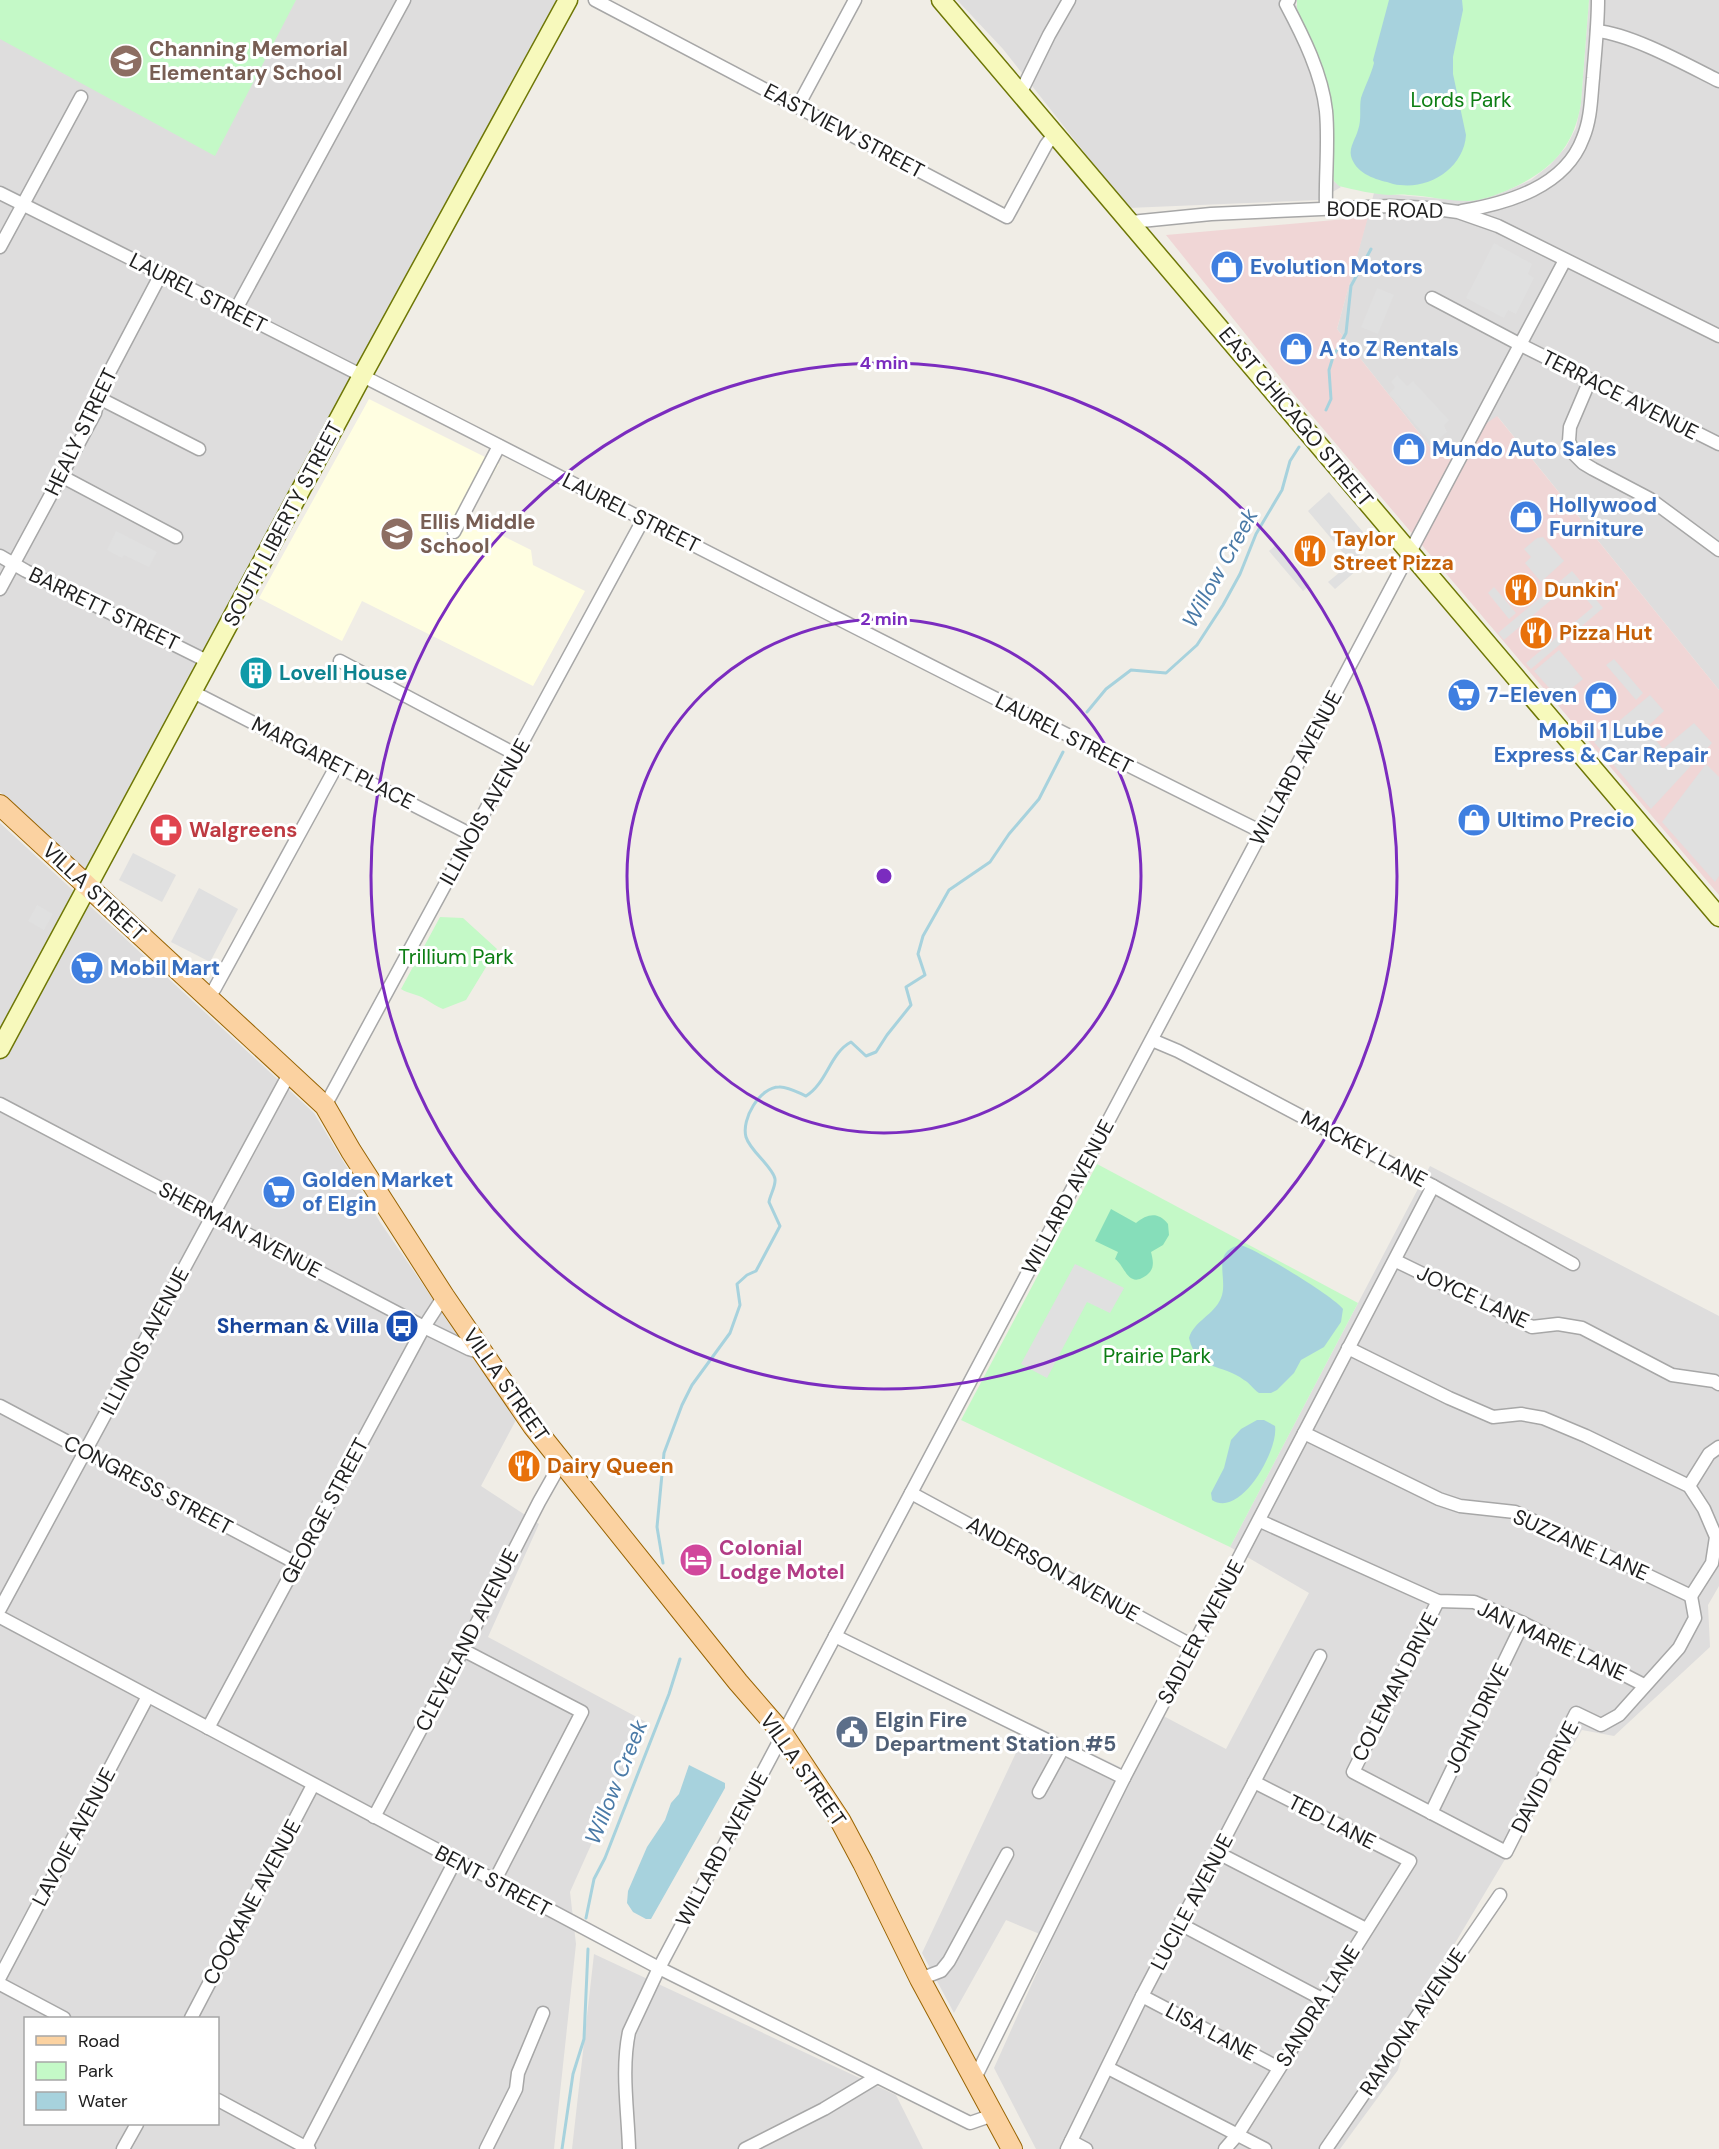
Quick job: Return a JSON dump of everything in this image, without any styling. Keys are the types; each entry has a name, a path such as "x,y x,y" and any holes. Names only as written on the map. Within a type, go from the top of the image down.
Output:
{"main road":[{"name":"SOUTH LIBERTY STREET","path":"0,1049 362,376 568,0"},
{"name":"EAST CHICAGO STREET","path":"942,0 1719,917"},
{"name":"VILLA STREET","path":"0,806 325,1106 351,1151 444,1296 561,1463 738,1682 783,1734 840,1820 920,1979 1012,2149"}],"street":[{"path":"235,311 404,0"},
{"name":"EASTVIEW STREET","path":"595,0 1007,217 1046,145 1055,133"},
{"path":"798,106 855,0"},
{"path":"1021,92 1049,34 1069,0"},
{"path":"1458,212 1488,206 1527,193 1551,178 1574,154 1584,135 1589,113 1598,0"},
{"path":"1285,1 1308,52 1324,101 1327,125 1326,208"},
{"path":"1596,31 1631,40 1719,81"},
{"path":"0,247 81,97"},
{"name":"LAUREL STREET","path":"0,193 644,518 1135,770 1262,832"},
{"name":"BODE ROAD","path":"1131,222 1211,214 1326,208 1416,207 1458,212 1486,221 1719,336"},
{"name":"WILLARD AVENUE","path":"629,2149 625,2061 627,2043 629,2032 659,1968 1565,261"},
{"name":"HEALY STREET","path":"0,589 95,412 101,388 161,274"},
{"name":"TERRACE AVENUE","path":"1432,298 1719,444"},
{"path":"1590,380 1570,423 1569,441 1574,454 1593,469 1650,499 1719,550"},
{"path":"99,399 199,449"},
{"path":"454,532 499,446"},
{"path":"61,476 176,537"},
{"name":"ILLINOIS AVENUE","path":"325,1106 644,518"},
{"name":"BARRETT STREET","path":"0,556 209,662"},
{"path":"340,661 517,754"},
{"name":"MARGARET PLACE","path":"193,692 472,835"},
{"path":"208,998 337,765"},
{"name":"MACKEY LANE","path":"1152,1040 1178,1051 1433,1186 1573,1264"},
{"name":"ILLINOIS AVENUE","path":"0,1609 289,1074"},
{"name":"SHERMAN AVENUE","path":"0,1104 424,1327 482,1353"},
{"name":"SADLER AVENUE","path":"974,2080 1124,1778 1260,1521 1348,1348 1396,1261 1433,1186"},
{"name":"JOYCE LANE","path":"1396,1261 1532,1327 1558,1324 1582,1328 1672,1375 1713,1381 1719,1384"},
{"name":"GEORGE STREET","path":"208,1728 424,1327 444,1296"},
{"path":"1348,1348 1493,1417 1521,1414 1543,1418 1586,1436 1689,1486 1704,1509 1716,1537 1712,1563 1692,1596 1695,1618 1679,1648 1644,1685"},
{"name":"CONGRESS STREET","path":"0,1406 296,1563"},
{"name":"SUZZANE LANE","path":"1305,1433 1439,1499 1460,1506 1515,1512 1692,1596"},
{"path":"1689,1486 1709,1454 1719,1447"},
{"name":"CLEVELAND AVENUE","path":"374,1817 463,1650 538,1502 561,1463"},
{"name":"ANDERSON AVENUE","path":"911,1493 1193,1646"},
{"name":"JAN MARIE LANE","path":"1260,1521 1438,1601 1474,1602 1523,1623 1644,1685"},
{"name":"COLEMAN DRIVE","path":"1431,1813 1353,1772 1438,1601"},
{"name":"BENT STREET","path":"0,1617 494,1882 878,2078 970,2122 993,2115"},
{"name":"JOHN DRIVE","path":"1431,1813 1523,1623"},
{"path":"835,1636 1124,1778"},
{"path":"463,1650 582,1712 494,1882"},
{"name":"LUCILE AVENUE","path":"1069,2145 1142,1996 1320,1656"},
{"name":"DAVID DRIVE","path":"1431,1813 1506,1852 1576,1713 1601,1725 1619,1715 1644,1685"},
{"name":"LAVOIE AVENUE","path":"0,1977 148,1696"},
{"path":"1039,1792 1063,1748"},
{"name":"TED LANE","path":"1254,1782 1410,1861"},
{"name":"COOKANE AVENUE","path":"193,2017 313,1785"},
{"path":"1218,1853 1365,1929"},
{"path":"920,1979 941,1971 949,1960 1007,1854"},
{"path":"219,2101 306,2148 455,1861"},
{"name":"SANDRA LANE","path":"1225,2149 1238,2134 1365,1929 1410,1861"},
{"name":"RAMONA AVENUE","path":"1326,2149 1500,1895"},
{"path":"1180,1924 1322,1999"},
{"path":"0,1984 60,2017"},
{"name":"LISA LANE","path":"1142,1996 1279,2068"},
{"path":"486,2149 516,2089 518,2073 543,2013"},
{"path":"1108,2068 1265,2149"},
{"path":"745,2149 824,2109 878,2078"},
{"path":"123,2149 136,2125"},
{"path":"1069,2145 1086,2149"}],"shaded area":[{"path":"0,0 557,0 85,870 0,792"},
{"path":"957,0 1297,0 1296,4 1330,95 1333,110 1332,172 1334,181 1341,187 1319,200 1128,208 1003,49"},
{"path":"1589,0 1719,0 1719,690 1498,417 1438,457 1337,329 1374,193 1470,201 1501,193 1531,180 1550,165 1566,147 1576,128 1581,103"},
{"path":"1368,217 1337,329 1438,457 1497,416 1719,690 1719,895 1297,398 1166,235"},
{"path":"1494,243 1532,264 1528,274 1534,278 1516,314 1508,310 1504,318 1466,298"},
{"path":"1377,288 1394,295 1378,334 1361,327"},
{"path":"1397,375 1407,386 1413,381 1449,420 1444,426 1447,432 1433,445 1389,394 1395,387 1391,382"},
{"name":"Ellis Middle School","path":"369,399 499,464 467,518 531,550 533,565 585,591 533,686 362,601 342,641 259,598"},
{"path":"1329,492 1363,532 1357,538 1366,549 1351,562 1308,511"},
{"path":"116,531 157,552 149,567 107,550"},
{"path":"1543,537 1564,561 1541,582 1525,563 1531,557 1524,549 1537,538"},
{"path":"1276,545 1310,585 1303,591 1269,551"},
{"path":"1351,563 1357,570 1335,589 1328,582"},
{"path":"1572,571 1603,608 1531,669 1526,663 1593,607 1572,582 1504,640 1498,633"},
{"path":"1494,587 1516,613 1509,619 1488,593"},
{"path":"1559,650 1583,679 1559,699 1534,671"},
{"path":"1614,659 1643,693 1636,700 1606,665"},
{"path":"1650,695 1664,711 1646,728 1663,749 1694,723 1712,743 1651,809 1594,742"},
{"path":"1706,764 1719,777 1719,876 1715,882 1662,822"},
{"path":"0,823 314,1113 380,1222 516,1420 481,1486 539,1524 488,1637 646,1722 570,1892 576,1944 554,2149 0,2149"},
{"path":"133,853 176,875 162,902 119,880"},
{"path":"199,888 238,909 210,962 171,942"},
{"path":"37,905 53,914 44,930 28,921"},
{"path":"1430,1166 1719,1316 1719,1586 1708,1605 1710,1647 1614,1736 1582,1730 1417,2007 1398,2070 1340,2149 1036,2149 994,2068 1052,1939 1006,1920 954,2013 922,1953 1030,1723 1122,1768 1152,1710 1226,1749 1309,1593 1230,1547"},
{"path":"1075,1264 1124,1288 1110,1313 1087,1302 1047,1378 1021,1364"},
{"path":"594,1954 896,2095 923,2149 572,2149"}],"green space":[{"name":"Channing Memorial Elementary School","path":"0,0 296,0 215,156 0,39"},
{"name":"Lords Park","path":"1297,0 1589,0 1581,103 1578,119 1566,146 1547,167 1523,183 1493,196 1473,201 1364,192 1339,186 1334,181 1332,172 1333,110 1330,95 1297,8"},
{"name":"Trillium Park","path":"440,917 463,918 497,949 466,1000 443,1009 422,997 401,989"},
{"name":"Prairie Park","path":"1097,1164 1358,1303 1230,1547 961,1420"},
{"path":"1111,1209 1136,1223 1152,1215 1160,1217 1168,1224 1169,1235 1163,1245 1151,1252 1152,1269 1148,1274 1136,1280 1128,1275 1115,1259 1118,1252 1095,1241"}],"water":[{"path":"1389,0 1462,0 1463,10 1453,57 1453,74 1466,135 1464,146 1459,157 1444,174 1412,185 1396,185 1371,177 1356,166 1351,156 1359,126 1361,98 1373,67"},
{"path":"1240,1245 1261,1254 1294,1274 1343,1309 1341,1322 1324,1347 1301,1360 1294,1373 1271,1393 1259,1393 1236,1375 1204,1362 1193,1349 1189,1338 1195,1327 1218,1304 1223,1291 1223,1260 1231,1249"},
{"path":"1257,1420 1264,1420 1275,1426 1275,1437 1264,1465 1256,1479 1235,1500 1223,1503 1212,1500 1211,1493 1224,1468 1231,1440 1241,1429"},
{"path":"689,1765 725,1783 725,1788 651,1919 646,1919 633,1912 627,1903 628,1891 647,1847 665,1820 671,1803 679,1794"}],"waterway":[{"name":"Willow Creek","path":"1326,410 1331,399 1329,370 1346,333 1351,286 1371,249"},
{"name":"Willow Creek","path":"1087,712 1106,689 1131,670 1166,673 1197,645 1240,574 1256,534 1282,490 1290,461 1299,447"},
{"name":"Willow Creek","path":"663,1563 657,1527 664,1453 692,1385 730,1333 740,1305 737,1284 756,1271 780,1226 769,1202 775,1179 746,1137 745,1130 749,1113 759,1098 772,1088 786,1088 806,1096 819,1084 838,1053 851,1042 866,1056 876,1052 911,1005 906,987 925,975 918,954 923,936 949,890 990,862 1009,834 1039,799 1063,752"},
{"name":"Willow Creek","path":"586,1918 594,1879 605,1858 669,1694 680,1659"},
{"name":"Willow Creek","path":"562,2149 573,2074 584,2039 588,1949"}],"place":[{"name":"Channing Memorial Elementary School","path":"126,61"},
{"name":"Evolution Motors","path":"1227,267"},
{"name":"A to Z Rentals","path":"1296,349"},
{"name":"Mundo Auto Sales","path":"1409,449"},
{"name":"Hollywood Furniture","path":"1526,517"},
{"name":"Ellis Middle School","path":"397,534"},
{"name":"Taylor Street Pizza","path":"1310,551"},
{"name":"Dunkin'","path":"1521,590"},
{"name":"Pizza Hut","path":"1536,633"},
{"name":"Lovell House","path":"256,673"},
{"name":"7-Eleven","path":"1464,695"},
{"name":"Mobil 1 Lube Express & Car Repair","path":"1601,698"},
{"name":"Ultimo Precio","path":"1474,820"},
{"name":"Walgreens","path":"166,830"},
{"name":"Mobil Mart","path":"87,968"},
{"name":"Golden Market of Elgin","path":"279,1192"},
{"name":"Sherman & Villa","path":"402,1326"},
{"name":"Dairy Queen","path":"524,1466"},
{"name":"Colonial Lodge Motel","path":"696,1560"},
{"name":"Elgin Fire Department Station #5","path":"852,1732"}]}
